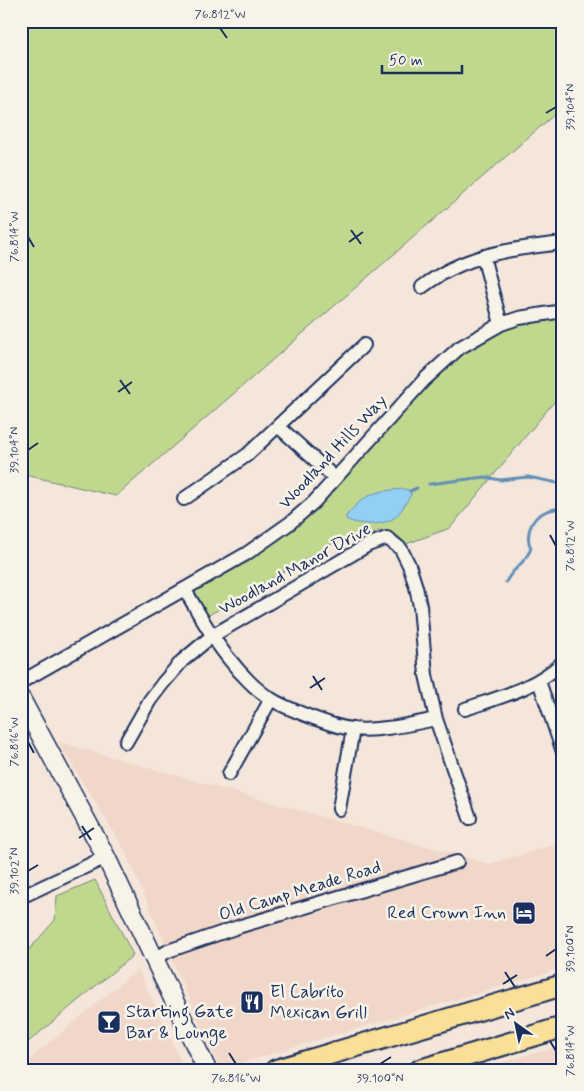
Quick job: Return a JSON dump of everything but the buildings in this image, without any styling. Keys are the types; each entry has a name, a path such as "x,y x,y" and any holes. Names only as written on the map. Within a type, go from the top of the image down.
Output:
{"main road":[{"path":"276,1070 563,985"},
{"path":"420,1070 563,1027"}],"street":[{"path":"422,287 452,267 483,256 507,250 563,243"},
{"path":"483,256 501,324"},
{"name":"Woodland Hills Way","path":"21,682 185,590 277,534 314,502 442,362 459,348 501,324 519,318 563,311"},
{"path":"184,499 247,455 364,344"},
{"path":"278,426 334,478"},
{"name":"Woodland Manor Drive","path":"126,742 150,700 163,683 182,661 212,636 368,545 388,538 401,549 409,565 416,587 420,606 426,675 436,719 470,818"},
{"path":"185,590 212,636 230,660 271,699 322,720 353,729 406,726 436,719"},
{"path":"466,709 539,681 553,672 563,662"},
{"path":"539,681 563,752"},
{"path":"21,699 106,857 207,1070"},
{"path":"229,774 271,699"},
{"path":"339,809 353,729"},
{"path":"21,897 106,857"},
{"name":"Old Camp Meade Road","path":"156,959 168,950 240,926 457,862"}],"shaded area":[{"path":"58,742 489,864 563,842 563,968 220,1069 124,849"},
{"path":"138,969 180,1059 177,1070 21,1070 21,1066"},
{"path":"563,1045 563,1070 476,1070"}],"green space":[{"path":"21,21 563,21 563,107 116,496 21,474"},
{"path":"563,311 563,391 450,528 406,544 397,535 379,531 365,537 337,541 202,619 185,590 270,539 424,380 480,334"},
{"path":"95,880 133,955 21,1048 21,959 55,920 57,896"}],"water":[{"path":"405,489 410,491 411,495 399,513 390,521 377,524 363,524 346,519 346,516 353,508 366,497 379,492"}],"waterway":[{"path":"429,484 485,477 500,480 528,477 563,484"},
{"path":"410,491 417,488"},
{"path":"506,582 531,548 529,534 535,519 553,509 563,508"}],"place":[{"name":"Red Crown Inn","path":"524,913"},
{"name":"El Cabrito Mexican Grill","path":"252,1002"},
{"name":"Starting Gate Bar & Lounge","path":"109,1022"}]}
